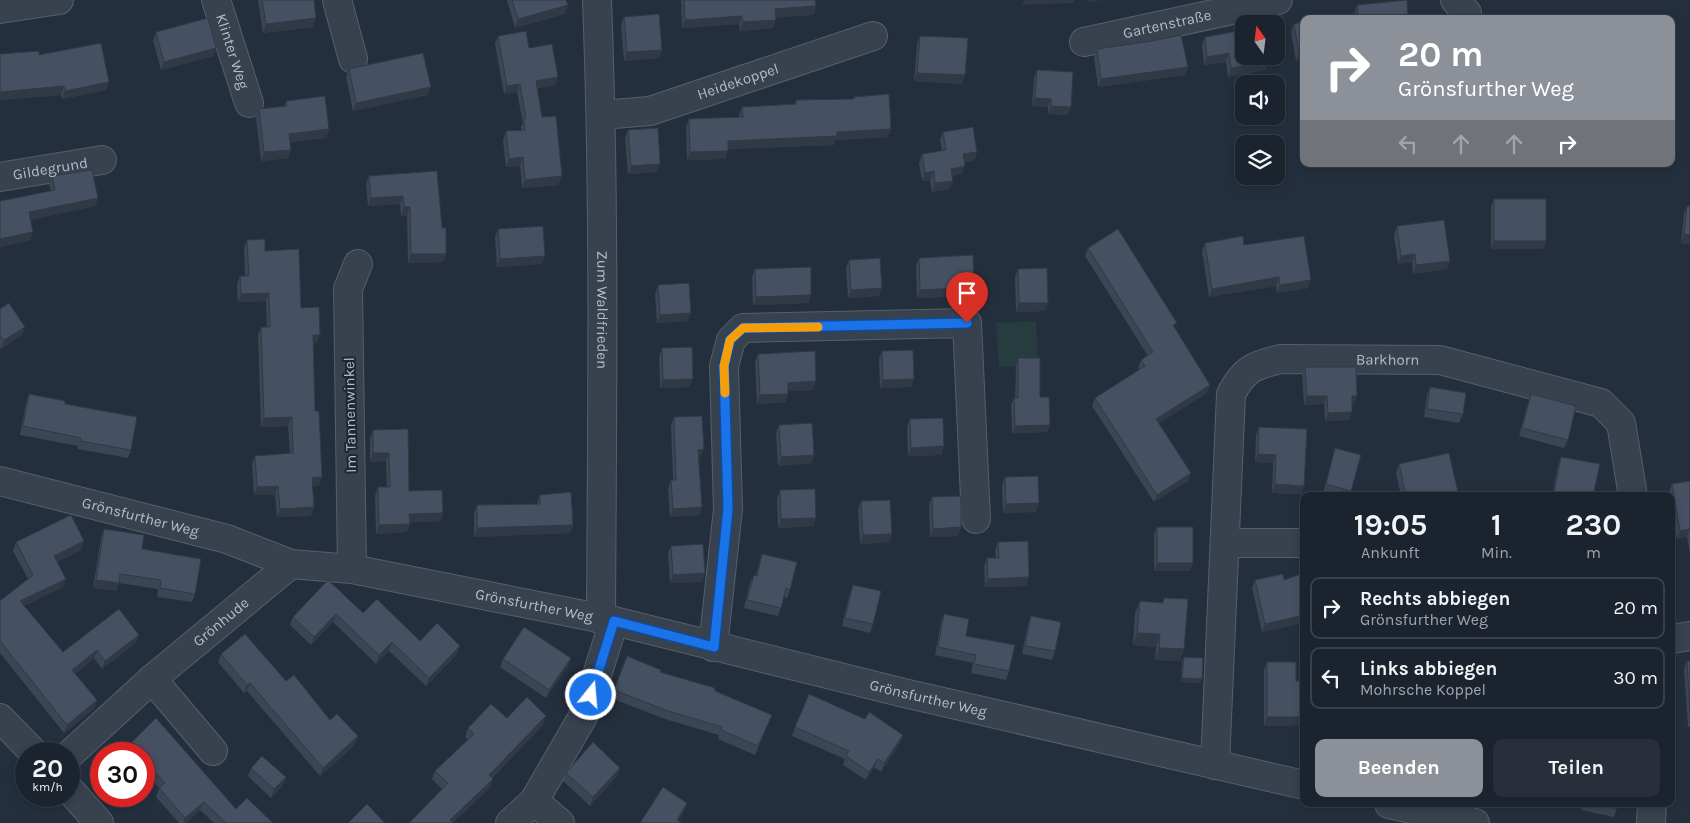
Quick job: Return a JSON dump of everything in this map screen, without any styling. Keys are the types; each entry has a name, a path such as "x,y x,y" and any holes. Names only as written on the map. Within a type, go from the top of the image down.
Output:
{"street":[{"path":"0,9 59,0"},
{"name":"Klinter Weg","path":"216,0 249,103"},
{"path":"337,0 354,59"},
{"name":"Zum Waldfrieden","path":"510,823 534,801 586,713 608,621 601,115 597,0"},
{"name":"Gartenstraße","path":"1084,42 1278,0"},
{"name":"Heidekoppel","path":"601,115 650,111 873,36"},
{"name":"Gildegrund","path":"0,177 102,160"},
{"name":"Im Tannenwinkel","path":"352,568 348,288 358,264"},
{"path":"714,647 728,509 724,366 730,340 743,328 967,323 976,519"},
{"name":"Barkhorn","path":"1216,765 1231,394 1239,378 1256,364 1281,360 1440,360 1553,388 1601,403 1621,423 1632,492"},
{"name":"Grönsfurther Weg","path":"0,481 227,539 291,564 352,568 608,621 1216,765 1300,783"},
{"path":"1226,543 1300,543"},
{"name":"Grönhude","path":"80,745 152,679 291,564"},
{"path":"1675,638 1690,636"},
{"path":"152,679 213,751"},
{"path":"4,728 21,742"},
{"path":"80,801 99,823"},
{"path":"534,801 560,823"},
{"path":"1403,807 1475,823"},
{"path":"1651,823 1652,807"}],"green space":[{"path":"1036,321 1038,365 999,367 996,323"}],"building":[{"path":"262,0 314,0 316,18 266,24"},
{"path":"512,0 566,0 568,5 518,19"},
{"path":"684,0 815,0 816,6 775,9 776,20 743,22 742,16 685,20"},
{"path":"1407,0 1408,15 1347,15 1358,13 1357,5"},
{"path":"659,14 662,50 627,52 624,17"},
{"path":"208,18 216,48 164,62 156,32"},
{"path":"1300,23 1299,53 1294,24"},
{"path":"526,31 529,48 552,44 558,77 536,81 542,117 556,116 562,176 525,180 523,157 509,159 506,131 525,130 524,119 526,118 520,84 507,86 498,36"},
{"path":"1235,32 1235,65 1250,65 1231,68 1229,53 1207,57 1205,37"},
{"path":"1181,35 1188,67 1101,79 1097,49"},
{"path":"920,36 968,38 965,75 917,73"},
{"path":"101,43 109,82 65,91 64,86 0,92 0,54 39,51 39,55"},
{"path":"423,53 431,87 356,103 349,69"},
{"path":"1037,70 1073,72 1071,107 1051,106 1051,99 1035,98"},
{"path":"889,94 891,129 837,132 837,136 728,141 728,151 690,152 689,119 743,117 742,107 796,104 796,100 854,99 854,97"},
{"path":"325,96 329,129 289,134 291,150 264,152 259,109 287,106 286,101"},
{"path":"973,127 977,152 963,154 965,166 951,169 953,181 935,183 934,171 925,173 922,154 946,150 943,132"},
{"path":"658,128 660,164 631,166 628,130"},
{"path":"92,170 98,198 29,212 33,232 0,239 0,201 55,190 52,176"},
{"path":"437,171 442,228 446,228 446,254 411,254 410,207 404,207 403,196 371,198 369,176"},
{"path":"1494,199 1546,199 1546,241 1494,241"},
{"path":"1687,206 1690,206 1690,235 1684,234"},
{"path":"1444,220 1450,261 1416,265 1415,254 1401,256 1397,226"},
{"path":"543,226 545,256 500,259 498,229"},
{"path":"1118,229 1177,323 1173,325 1210,385 1156,419 1191,473 1157,495 1095,398 1145,366 1141,360 1153,352 1088,248"},
{"path":"1243,236 1244,245 1304,236 1311,280 1280,285 1279,277 1212,289 1205,243"},
{"path":"265,239 265,251 299,249 301,308 319,307 320,335 313,335 315,411 319,411 322,477 312,478 314,507 280,509 278,486 257,487 255,456 293,453 292,417 264,418 261,327 270,327 269,293 241,294 240,276 249,276 247,240"},
{"path":"973,255 974,287 920,290 919,258"},
{"path":"880,258 882,288 851,290 849,260"},
{"path":"811,267 811,295 756,297 755,269"},
{"path":"1047,268 1048,303 1019,303 1018,269"},
{"path":"689,283 691,313 660,315 658,285"},
{"path":"9,303 25,327 4,340 0,335 0,309"},
{"path":"692,347 693,379 663,380 662,348"},
{"path":"913,350 914,379 883,380 882,351"},
{"path":"815,351 816,381 788,383 788,394 760,395 758,354"},
{"path":"1018,358 1040,358 1040,397 1049,397 1050,425 1015,426 1014,398 1018,398"},
{"path":"1305,367 1356,367 1357,396 1352,396 1352,412 1328,413 1327,396 1307,396"},
{"path":"1430,387 1466,393 1463,414 1427,409"},
{"path":"29,394 65,401 65,404 137,417 131,450 81,441 81,438 23,426"},
{"path":"1531,394 1576,406 1568,440 1522,428"},
{"path":"702,416 704,449 698,450 702,507 673,509 671,480 676,480 674,417"},
{"path":"943,418 944,446 911,448 910,419"},
{"path":"812,423 814,455 781,457 779,425"},
{"path":"1259,427 1307,429 1304,486 1275,484 1276,455 1258,454"},
{"path":"408,429 409,491 442,490 443,513 409,514 410,524 379,525 378,487 390,487 389,453 373,453 373,430"},
{"path":"1335,448 1361,455 1351,491 1326,484"},
{"path":"1449,453 1458,492 1405,492 1399,464"},
{"path":"1561,457 1600,464 1594,492 1554,492"},
{"path":"1038,476 1039,503 1006,504 1005,477"},
{"path":"1690,481 1690,529 1680,531 1675,492 1673,492 1672,484"},
{"path":"815,489 816,518 781,519 780,490"},
{"path":"571,492 573,525 477,528 477,505 540,504 540,495"},
{"path":"961,496 961,527 933,529 932,497"},
{"path":"890,500 892,534 863,535 861,501"},
{"path":"71,515 84,541 54,556 66,579 20,601 63,652 119,609 139,635 105,661 97,650 72,670 97,700 67,725 0,641 0,601 33,575 16,542"},
{"path":"1157,527 1193,527 1193,563 1157,563"},
{"path":"104,529 144,535 142,549 201,559 195,594 160,588 161,580 120,574 119,583 96,580"},
{"path":"1028,541 1029,577 988,579 987,558 999,558 998,542"},
{"path":"703,544 705,573 673,575 671,546"},
{"path":"762,554 797,562 790,590 786,588 781,608 747,600 754,575 757,576"},
{"path":"1283,574 1284,580 1300,574 1300,616 1265,624 1255,580"},
{"path":"328,580 363,613 377,599 420,641 437,623 460,646 429,678 392,642 379,655 336,614 314,637 293,617"},
{"path":"853,585 881,591 873,624 845,618"},
{"path":"1164,598 1188,599 1184,649 1159,648 1160,634 1137,633 1140,601 1163,603"},
{"path":"944,614 969,619 966,636 1015,645 1009,671 974,664 976,655 938,647"},
{"path":"1031,616 1061,622 1055,651 1025,646"},
{"path":"524,627 571,658 549,690 503,659"},
{"path":"245,634 286,681 294,675 330,720 337,714 358,736 323,768 250,683 247,685 221,654"},
{"path":"627,656 661,670 660,672 715,688 715,691 772,715 758,746 721,730 722,727 668,711 614,690"},
{"path":"1184,657 1203,658 1202,679 1182,678"},
{"path":"1687,661 1690,661 1690,712"},
{"path":"1267,662 1296,662 1296,681 1300,681 1300,717 1267,717"},
{"path":"809,694 865,719 869,712 903,735 884,763 878,759 869,772 846,756 849,751 795,727"},
{"path":"527,697 546,716 489,775 493,779 450,820 453,823 409,823 448,783 435,771 474,734 468,728 491,704 507,718"},
{"path":"156,718 236,809 247,798 273,823 226,823 204,802 185,818 159,788 165,783 155,772 155,742 132,742"},
{"path":"593,742 620,768 593,797 566,773"},
{"path":"262,756 286,777 274,789 251,768"},
{"path":"663,787 687,803 677,820 682,823 640,823"},
{"path":"367,804 385,823 348,823"}],"slow traffic":[{"path":"725,393 724,366 730,340 743,328 818,327"}],"route":[{"path":"591,695 614,621 714,647 728,509 724,366 730,340 743,328 967,323"}]}
